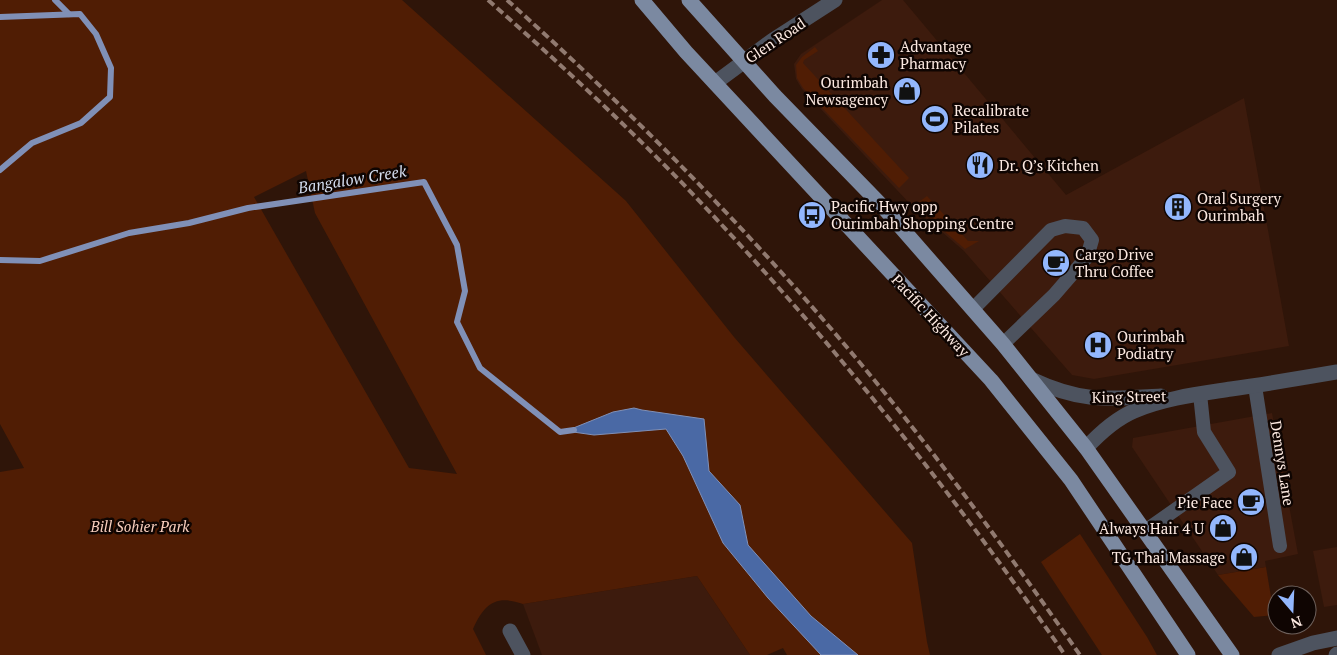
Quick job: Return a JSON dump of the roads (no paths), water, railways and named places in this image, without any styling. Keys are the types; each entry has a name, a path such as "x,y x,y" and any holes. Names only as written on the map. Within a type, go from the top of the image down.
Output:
{"main road":[{"name":"Pacific Highway","path":"642,0 686,52 991,380 1071,480 1188,655"},
{"path":"689,0 775,96 884,208 1003,344 1086,448 1232,655"}],"street":[{"name":"Glen Road","path":"715,82 744,60 835,0"},
{"name":"King Street","path":"1086,448 1108,427 1134,411 1156,404 1200,394 1337,372"},
{"name":"King Street","path":"1031,379 1062,392 1093,399 1107,400 1200,394"},
{"path":"510,631 523,655"},
{"path":"1279,655 1313,643 1337,638"}],"lane":[{"path":"972,309 1051,230 1065,226 1083,228 1092,240 1087,257 1054,295 1003,344"},
{"name":"Dennys Lane","path":"1255,386 1280,546"},
{"path":"1145,531 1230,472 1204,432 1200,394"}],"water":[{"path":"634,408 704,419 709,471 740,505 748,545 811,616 858,655 821,655 768,598 723,543 683,456 666,429 594,435 566,431 613,412"}],"waterway":[{"path":"55,0 69,14"},
{"name":"Bangalow Creek","path":"0,17 80,14 96,34 111,68 110,97 81,123 32,143 0,170"},
{"name":"Bangalow Creek","path":"0,260 40,261 129,233 189,223 248,208 424,182 457,245 465,291 457,322 480,368 560,432 574,430"}],"railway":[{"path":"488,0 539,45 638,139 738,242 788,298 837,355 932,473 1022,593 1065,655"},
{"path":"507,0 674,158 779,270 830,328 947,472 1005,549 1080,655"}],"place":[{"name":"Advantage Pharmacy","path":"881,55"},
{"name":"Ourimbah Newsagency","path":"907,91"},
{"name":"Recalibrate Pilates","path":"935,119"},
{"name":"Dr. Q’s Kitchen","path":"980,165"},
{"name":"Oral Surgery Ourimbah","path":"1178,207"},
{"name":"Pacific Hwy opp Ourimbah Shopping Centre","path":"812,215"},
{"name":"Cargo Drive Thru Coffee","path":"1056,263"},
{"name":"Ourimbah Podiatry","path":"1098,345"},
{"name":"Pie Face","path":"1251,502"},
{"name":"Always Hair 4 U","path":"1223,528"},
{"name":"TG Thai Massage","path":"1244,557"}],"park label":[{"name":"Bill Sohier Park","path":"140,526"}]}
